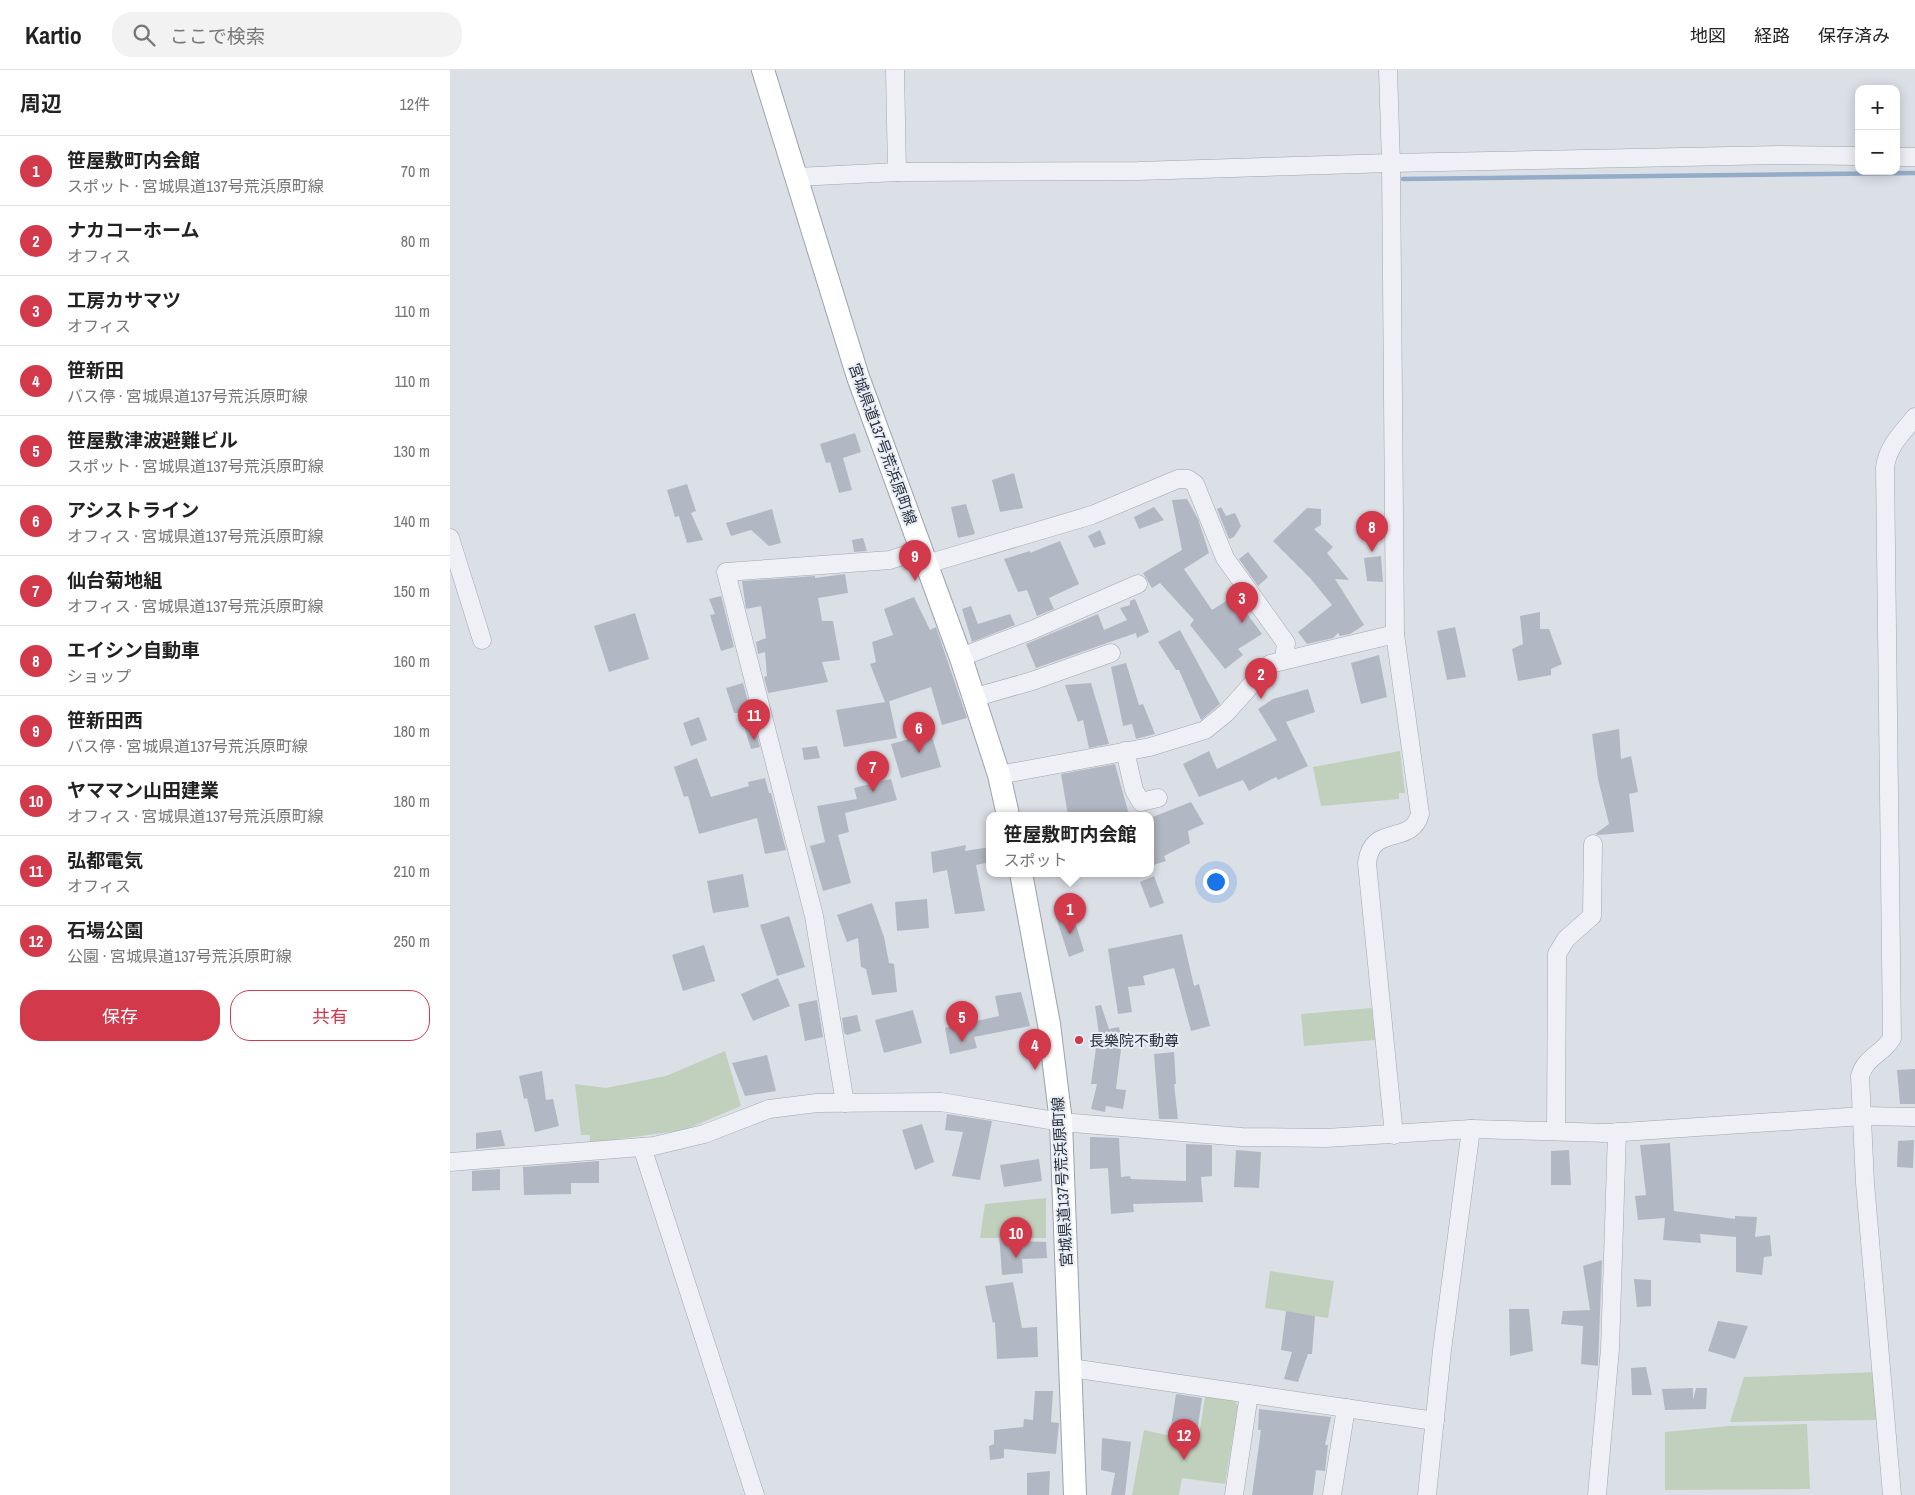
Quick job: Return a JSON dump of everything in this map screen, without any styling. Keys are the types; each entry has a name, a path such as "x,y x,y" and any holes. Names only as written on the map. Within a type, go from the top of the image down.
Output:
{"main road":[{"name":"宮城県道137号荒浜原町線","path":"763,70 858,377 962,660 999,775 1007,812"},
{"name":"宮城県道137号荒浜原町線","path":"1021,877 1049,1024 1061,1122 1075,1495"}],"street":[{"path":"895,70 897,172"},
{"path":"1388,70 1391,163 1394,634 1420,814 1417,824 1409,830 1373,844 1368,850 1367,863 1394,1134"},
{"path":"797,177 897,172 1138,171 1391,163 1779,155 1855,156"},
{"path":"1900,157 1915,157"},
{"path":"1892,1495 1865,1183 1860,1076 1862,1066 1888,1046 1892,1038 1885,467 1886,456 1892,446 1915,418"},
{"path":"845,1103 814,916 726,572 924,557 1064,525 1178,479 1188,479 1195,484 1224,558 1286,643 1284,660"},
{"path":"450,538 482,640"},
{"path":"969,654 1032,630 1138,584"},
{"path":"999,775 1150,747 1205,730 1226,713 1270,664 1394,634"},
{"path":"983,696 1111,653"},
{"path":"1125,751 1134,790 1141,802 1158,798"},
{"path":"1556,1131 1556,954 1566,939 1592,916 1593,844"},
{"path":"450,1162 642,1147 704,1134 769,1109 809,1103 941,1102 1061,1122 1242,1137 1326,1138 1471,1129 1625,1132 1863,1116 1915,1117"},
{"path":"1427,1495 1471,1129"},
{"path":"1597,1495 1610,1349 1625,1132"},
{"path":"642,1147 755,1495"},
{"path":"1071,1368 1435,1421"},
{"path":"1234,1495 1249,1394"},
{"path":"1332,1495 1346,1408"}],"green space":[{"path":"1400,751 1405,793 1399,793 1399,799 1321,806 1313,767"},
{"path":"1372,1008 1375,1040 1304,1046 1301,1014"},
{"path":"725,1051 741,1106 684,1130 590,1143 590,1135 581,1135 575,1084 606,1088 666,1076"},
{"path":"1046,1198 1046,1238 980,1238 985,1204"},
{"path":"1270,1271 1334,1281 1328,1318 1265,1308"},
{"path":"1877,1372 1880,1415 1875,1420 1730,1422 1744,1377"},
{"path":"1205,1397 1232,1399 1238,1405 1225,1484 1182,1478 1179,1495 1132,1495 1144,1430 1198,1442"},
{"path":"1807,1424 1810,1489 1665,1490 1665,1432 1729,1426"}],"building":[{"path":"855,433 861,452 843,458 852,490 839,493 830,462 826,463 820,444"},
{"path":"1014,473 1023,508 1000,512 992,480"},
{"path":"687,484 696,511 691,513 703,540 687,543 679,516 675,517 667,490"},
{"path":"1187,499 1198,519 1209,553 1184,569 1212,610 1234,596 1262,634 1238,649 1243,655 1225,669 1190,625 1194,620 1160,583 1152,588 1143,573 1182,550 1172,500"},
{"path":"966,504 975,534 958,538 951,507"},
{"path":"1154,507 1164,520 1139,529 1134,517"},
{"path":"1221,507 1226,516 1235,513 1241,526 1234,537 1229,539 1217,509"},
{"path":"1307,508 1321,509 1321,525 1314,529 1333,547 1327,553 1349,580 1335,579 1364,625 1350,634 1340,636 1338,633 1333,638 1307,644 1298,632 1332,605 1310,578 1273,541"},
{"path":"772,509 781,543 769,546 751,530 731,536 726,523"},
{"path":"1100,530 1106,544 1094,548 1088,536"},
{"path":"863,538 867,551 854,552 852,540"},
{"path":"1060,541 1079,584 1049,598 1054,609 1037,616 1027,590 1018,592 1004,559 1030,551 1030,553"},
{"path":"1248,552 1268,577 1258,586 1239,559"},
{"path":"1381,556 1383,582 1367,581 1364,558"},
{"path":"845,574 848,593 818,598 822,621 833,621 840,660 822,662 828,682 768,693 764,677 767,676 765,652 758,654 756,642 766,638 761,606 746,609 742,581 815,576 815,578"},
{"path":"721,596 734,647 721,651 710,615 715,614 709,599"},
{"path":"914,597 930,630 936,627 967,718 942,725 931,687 889,701 897,738 844,747 836,710 885,702 870,664 876,662 872,642 893,635 884,609"},
{"path":"1135,599 1149,632 1137,638 1136,633 1036,668 1026,644 1098,614 1104,630 1127,620 1120,608 1130,605 1130,601"},
{"path":"971,606 978,624 1010,614 1015,625 972,642 962,609"},
{"path":"1540,612 1540,629 1549,629 1562,664 1551,669 1551,675 1518,681 1512,649 1523,644 1520,616"},
{"path":"635,613 649,659 609,672 594,626"},
{"path":"1455,627 1466,677 1447,680 1437,631"},
{"path":"1180,630 1220,704 1201,720 1179,670 1176,670 1158,642"},
{"path":"1379,655 1387,697 1361,704 1351,663"},
{"path":"1126,663 1139,705 1143,704 1155,734 1136,739 1132,724 1123,726 1111,667"},
{"path":"743,683 760,747 751,749 740,713 734,713 726,688"},
{"path":"1091,683 1109,744 1089,748 1083,720 1078,722 1065,685"},
{"path":"1308,689 1315,712 1286,722 1308,766 1278,780 1276,777 1249,791 1243,780 1199,797 1183,764 1209,751 1217,769 1277,740 1258,709 1273,699"},
{"path":"699,717 707,740 691,746 683,723"},
{"path":"1619,729 1621,759 1631,756 1638,792 1629,794 1634,832 1599,835 1595,834 1609,824 1598,779 1592,734"},
{"path":"931,733 941,767 901,778 891,744"},
{"path":"817,746 820,758 804,760 802,748"},
{"path":"697,758 711,797 749,786 748,782 765,778 769,793 771,793 786,850 765,854 757,818 699,834 688,796 684,797 674,767"},
{"path":"1115,764 1128,812 1067,812 1061,774"},
{"path":"891,779 897,800 845,813 849,832 838,835 851,883 823,891 810,846 825,842 817,806 857,799 854,788"},
{"path":"1191,802 1204,824 1188,831 1190,843 1164,856 1166,861 1154,865 1154,816"},
{"path":"966,845 965,851 986,848 986,863 976,865 985,911 955,914 947,870 933,873 931,852"},
{"path":"743,874 749,907 713,913 707,881"},
{"path":"1154,876 1164,903 1150,908 1140,882"},
{"path":"927,899 929,928 897,931 895,902"},
{"path":"872,903 884,937 889,963 894,964 897,992 872,995 866,969 861,967 858,938 847,942 837,915"},
{"path":"1072,912 1084,951 1069,957 1056,917"},
{"path":"789,916 805,967 777,976 760,925"},
{"path":"1182,934 1194,986 1199,984 1210,1026 1191,1031 1174,968 1143,976 1145,985 1128,987 1132,1012 1118,1014 1108,949"},
{"path":"704,945 715,981 683,991 672,955"},
{"path":"778,978 790,1006 753,1021 741,994"},
{"path":"1021,992 1030,1026 974,1037 977,1048 950,1054 945,1028 999,1016 995,996"},
{"path":"817,1000 823,1037 805,1041 798,1004"},
{"path":"1101,1005 1109,1029 1119,1027 1122,1041 1116,1089 1126,1090 1123,1109 1106,1106 1105,1112 1091,1109 1097,1084 1091,1084 1096,1048 1101,1049 1095,1006"},
{"path":"913,1010 922,1043 884,1053 875,1020"},
{"path":"857,1015 861,1031 847,1035 844,1033 842,1018"},
{"path":"1174,1052 1176,1084 1174,1084 1178,1119 1159,1119 1154,1054"},
{"path":"767,1055 776,1091 745,1096 732,1063"},
{"path":"1915,1069 1915,1104 1900,1104 1897,1070"},
{"path":"542,1071 546,1100 553,1099 559,1126 535,1132 527,1098 524,1099 519,1076"},
{"path":"947,1114 992,1121 980,1180 952,1176 963,1132 945,1130"},
{"path":"922,1124 934,1162 915,1170 902,1130"},
{"path":"501,1130 505,1146 476,1149 476,1133"},
{"path":"1090,1137 1119,1138 1121,1177 1130,1176 1131,1179 1186,1181 1186,1144 1212,1145 1212,1176 1201,1177 1203,1202 1133,1204 1134,1212 1111,1214 1108,1168 1090,1169"},
{"path":"1914,1140 1913,1168 1897,1167 1898,1141"},
{"path":"1670,1143 1674,1211 1735,1219 1735,1216 1757,1217 1755,1237 1770,1235 1772,1256 1764,1257 1762,1275 1736,1272 1736,1237 1700,1234 1701,1243 1663,1240 1665,1218 1638,1220 1635,1196 1646,1195 1640,1145"},
{"path":"1236,1150 1261,1152 1259,1188 1234,1187"},
{"path":"1569,1150 1571,1185 1551,1185 1551,1151"},
{"path":"1039,1159 1042,1181 1004,1187 1000,1165"},
{"path":"599,1161 599,1183 571,1183 571,1194 524,1195 523,1167"},
{"path":"500,1169 500,1190 472,1191 472,1171"},
{"path":"1020,1232 1021,1241 1046,1242 1047,1258 1022,1259 1023,1273 1002,1275 999,1233"},
{"path":"1602,1260 1598,1366 1581,1364 1583,1326 1561,1324 1563,1311 1590,1310 1583,1266"},
{"path":"1634,1279 1651,1280 1651,1306 1637,1307"},
{"path":"1013,1282 1022,1328 1037,1327 1038,1357 997,1359 995,1322 993,1323 985,1286"},
{"path":"1509,1309 1529,1309 1533,1351 1510,1356"},
{"path":"1286,1311 1315,1316 1312,1354 1308,1354 1298,1382 1284,1379 1292,1352 1281,1350"},
{"path":"1718,1321 1748,1326 1735,1359 1708,1351"},
{"path":"1646,1367 1652,1395 1632,1395 1631,1368"},
{"path":"1693,1388 1693,1400 1696,1388 1707,1388 1706,1409 1665,1410 1662,1389"},
{"path":"1035,1391 1053,1391 1051,1422 1059,1423 1056,1454 1004,1449 1004,1458 990,1460 989,1446 994,1444 994,1430 1023,1427 1024,1419 1033,1420"},
{"path":"1176,1394 1202,1398 1196,1440 1170,1433"},
{"path":"1259,1409 1331,1417 1325,1445 1328,1445 1325,1471 1316,1470 1313,1495 1252,1495 1261,1430 1258,1430"},
{"path":"1102,1438 1131,1442 1125,1495 1111,1495 1115,1473 1101,1470"},
{"path":"1050,1471 1049,1495 1027,1495 1027,1473"}],"waterway":[{"path":"1403,179 1915,173"}],"place":[{"name":"エイシン自動車","path":"1372,552"},
{"name":"笹新田西","path":"915,581"},
{"name":"工房カサマツ","path":"1242,623"},
{"name":"ナカコーホーム","path":"1261,699"},
{"name":"弘都電気","path":"754,740"},
{"name":"アシストライン","path":"919,753"},
{"name":"仙台菊地組","path":"873,792"},
{"name":"笹屋敷町内会館","path":"1070,934"},
{"name":"長樂院不動尊","path":"1079,1040"},
{"name":"笹屋敷津波避難ビル","path":"962,1042"},
{"name":"笹新田","path":"1035,1070"},
{"name":"ヤママン山田建業","path":"1016,1258"},
{"name":"石場公園","path":"1184,1460"}]}
